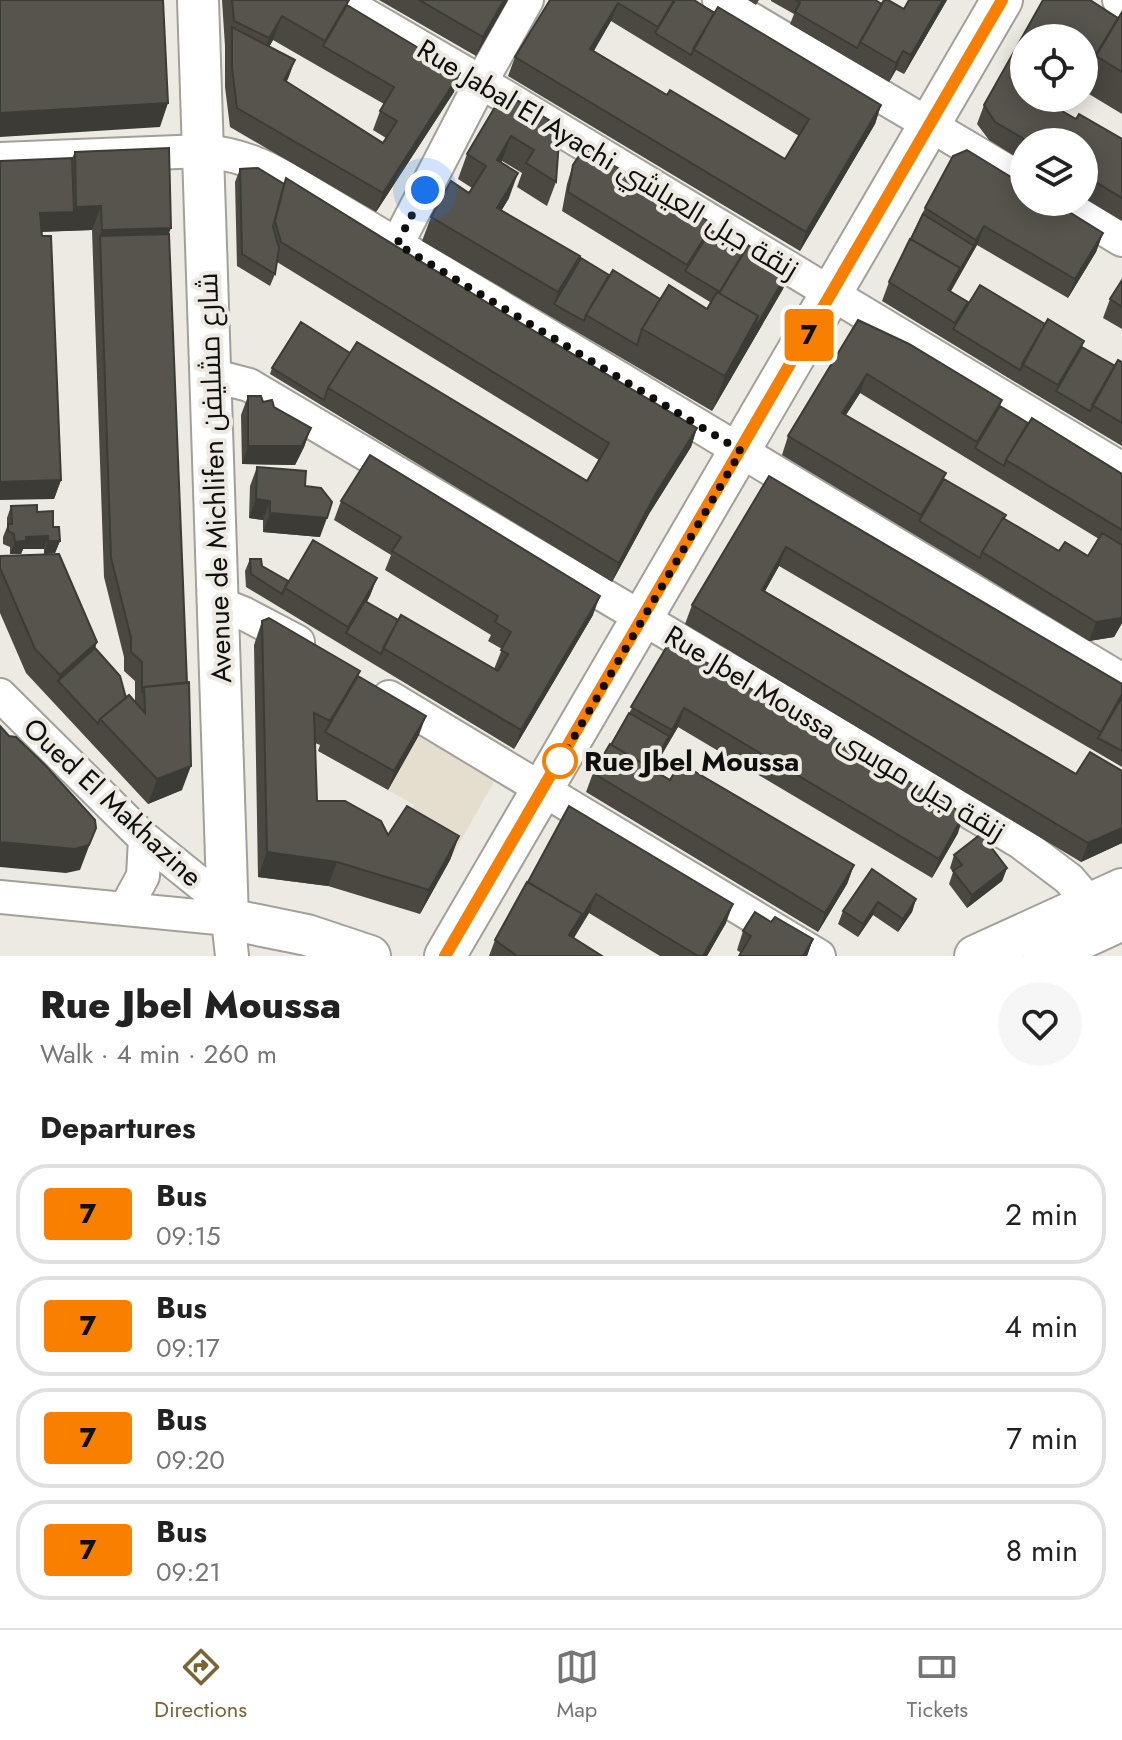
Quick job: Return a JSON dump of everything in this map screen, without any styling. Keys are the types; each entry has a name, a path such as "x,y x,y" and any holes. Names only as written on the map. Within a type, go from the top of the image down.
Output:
{"main road":[{"name":"Avenue de Michlifen شارع مشليفن","path":"198,0 230,927"},
{"path":"445,956 1002,0"},
{"path":"975,956 1111,910"},
{"path":"1044,956 1111,910"},
{"path":"230,927 307,935 370,956"}],"street":[{"name":"Rue Jabal El Ayachi زنقة جبل العياشي","path":"340,0 1122,469"},
{"path":"397,244 527,0"},
{"path":"719,0 1010,173"},
{"path":"0,159 203,151 232,153 256,163 282,175 741,451 1118,669"},
{"path":"1082,216 1122,240"},
{"name":"Rue Jbel Moussa زنقة جبل موسى","path":"211,375 249,385 1020,842 1111,910"},
{"path":"218,603 264,623 327,660"},
{"path":"366,684 819,956"},
{"name":"Oued El Makhazine","path":"0,695 230,927"},
{"path":"125,909 143,876 145,839"},
{"path":"0,897 125,909 230,927"}],"shaded area":[{"path":"419,735 496,778 450,860 398,830 414,805 388,790"}],"building":[{"path":"0,0 163,0 168,103 0,113"},
{"path":"232,0 349,0 325,41 282,16 269,38 234,21"},
{"path":"419,0 504,0 483,37"},
{"path":"550,0 674,0 658,27 618,3 590,49 667,95 670,90 785,159 809,119 693,49 718,7 881,105 806,232 515,57"},
{"path":"675,0 694,0 714,13 691,55 655,33"},
{"path":"796,0 875,0 882,4 857,48 795,12 800,3"},
{"path":"884,0 904,9 909,0 943,0 911,55 903,51 896,63 860,42"},
{"path":"1043,0 1090,0 1118,18 1098,51 1098,24 1030,24"},
{"path":"347,5 460,73 383,193 237,108 232,68 232,27 295,60 284,80 383,143 397,121 380,111 394,87 323,46"},
{"path":"1122,12 1122,72 1098,57"},
{"path":"1010,59 1010,112 1064,112 1076,119 1079,114 1122,139 1122,198 1098,183 1098,128 1010,128 1010,131 995,122 984,105"},
{"path":"504,92 560,127 556,182 526,163 534,150 511,136 497,160 518,173 497,208 580,256 558,292 431,217 451,181 469,193 486,166 467,154"},
{"path":"169,148 171,228 102,230 101,206 76,207 75,152"},
{"path":"584,148 713,224 687,265 568,192 573,165"},
{"path":"967,150 1010,176 1010,216 1076,216 1103,233 1075,279 984,226 976,240 925,208 953,156"},
{"path":"72,158 74,212 40,213 42,236 51,236 61,480 0,482 0,161"},
{"path":"258,168 284,184 273,227 279,248 275,274 242,254 240,169"},
{"path":"286,178 697,428 655,495 619,563 328,388 357,342 587,481 609,443 281,242 275,221"},
{"path":"923,214 974,246 958,273 960,268 911,239"},
{"path":"711,230 745,251 720,292 685,271"},
{"path":"169,234 187,683 144,687 142,693 142,662 131,652 131,638 111,558 100,236"},
{"path":"910,239 960,268 948,290 968,302 955,323 889,282"},
{"path":"748,245 789,270 753,332 758,316 719,293"},
{"path":"581,258 609,275 584,321 554,304"},
{"path":"613,270 660,299 642,329 637,345 586,315"},
{"path":"1122,280 1122,307 1110,299"},
{"path":"669,285 707,309 717,292 758,316 725,376 642,329"},
{"path":"980,285 1045,324 1020,370 953,329"},
{"path":"1048,319 1084,341 1058,385 1022,364"},
{"path":"858,320 909,344 1002,400 977,442 867,374 842,413 946,473 921,515 788,436"},
{"path":"301,322 350,353 324,400 272,368"},
{"path":"1082,347 1115,366 1090,411 1056,391"},
{"path":"1118,360 1122,362 1122,423 1092,405"},
{"path":"248,396 261,396 263,402 272,400 274,407 311,428 302,446 248,446"},
{"path":"1000,406 1028,423 1004,466 975,448"},
{"path":"1032,418 1122,474 1122,530 1006,460"},
{"path":"370,455 600,596 521,730 383,648 401,615 498,671 508,654 501,650 511,632 495,622 498,616 392,551 401,537 341,501"},
{"path":"257,467 306,471 305,486 321,488 332,502 327,518 270,513 270,501 256,499"},
{"path":"769,476 1122,684 1122,694 1101,732 786,547 762,590 1076,774 1090,752 1122,771 1122,828 1088,843 692,605"},
{"path":"944,479 1006,515 980,558 919,521"},
{"path":"37,505 37,512 53,511 53,527 59,527 60,541 48,541 48,536 26,537 26,541 15,542 14,534 8,531 8,524 12,524 11,506"},
{"path":"1003,518 1059,551 1065,542 1088,556 1102,533 1122,545 1121,618 1096,622 982,552"},
{"path":"313,540 377,578 348,627 285,588"},
{"path":"59,554 97,642 60,675 35,649 0,568 0,556"},
{"path":"250,559 261,559 262,566 288,581 282,594 251,574"},
{"path":"365,601 398,620 381,654 346,633"},
{"path":"269,618 360,671 330,721 314,713 317,801 345,801 381,821 388,835 407,806 459,836 429,890 337,862 267,852 262,621"},
{"path":"670,641 964,814 939,859 684,708 672,730 631,707"},
{"path":"95,648 120,676 126,698 98,724 58,681"},
{"path":"358,676 426,716 394,771 325,732"},
{"path":"189,682 191,766 157,779 100,719 129,695 145,713 144,687"},
{"path":"1122,697 1122,751 1098,738"},
{"path":"629,713 669,736 651,768 611,745"},
{"path":"0,726 45,765 95,820 96,828 89,845 75,849 0,842"},
{"path":"610,744 670,780 680,763 854,865 825,913 593,773"},
{"path":"569,806 733,904 703,956 698,956 596,894 580,920 582,914 528,882"},
{"path":"981,834 1007,868 972,895 953,871 962,865 954,855"},
{"path":"872,869 916,899 903,919 878,902 863,924 843,911"},
{"path":"527,882 582,914 569,935 602,956 517,956 495,940"},
{"path":"755,912 771,922 775,917 813,939 803,956 739,956 751,936 743,931"}],"bus line":[{"name":"7","path":"445,956 1002,0"}],"place":[{"name":"Rue Jbel Moussa","path":"560,761"}],"route":[{"path":"425,190 397,244 741,451 560,761"}]}
